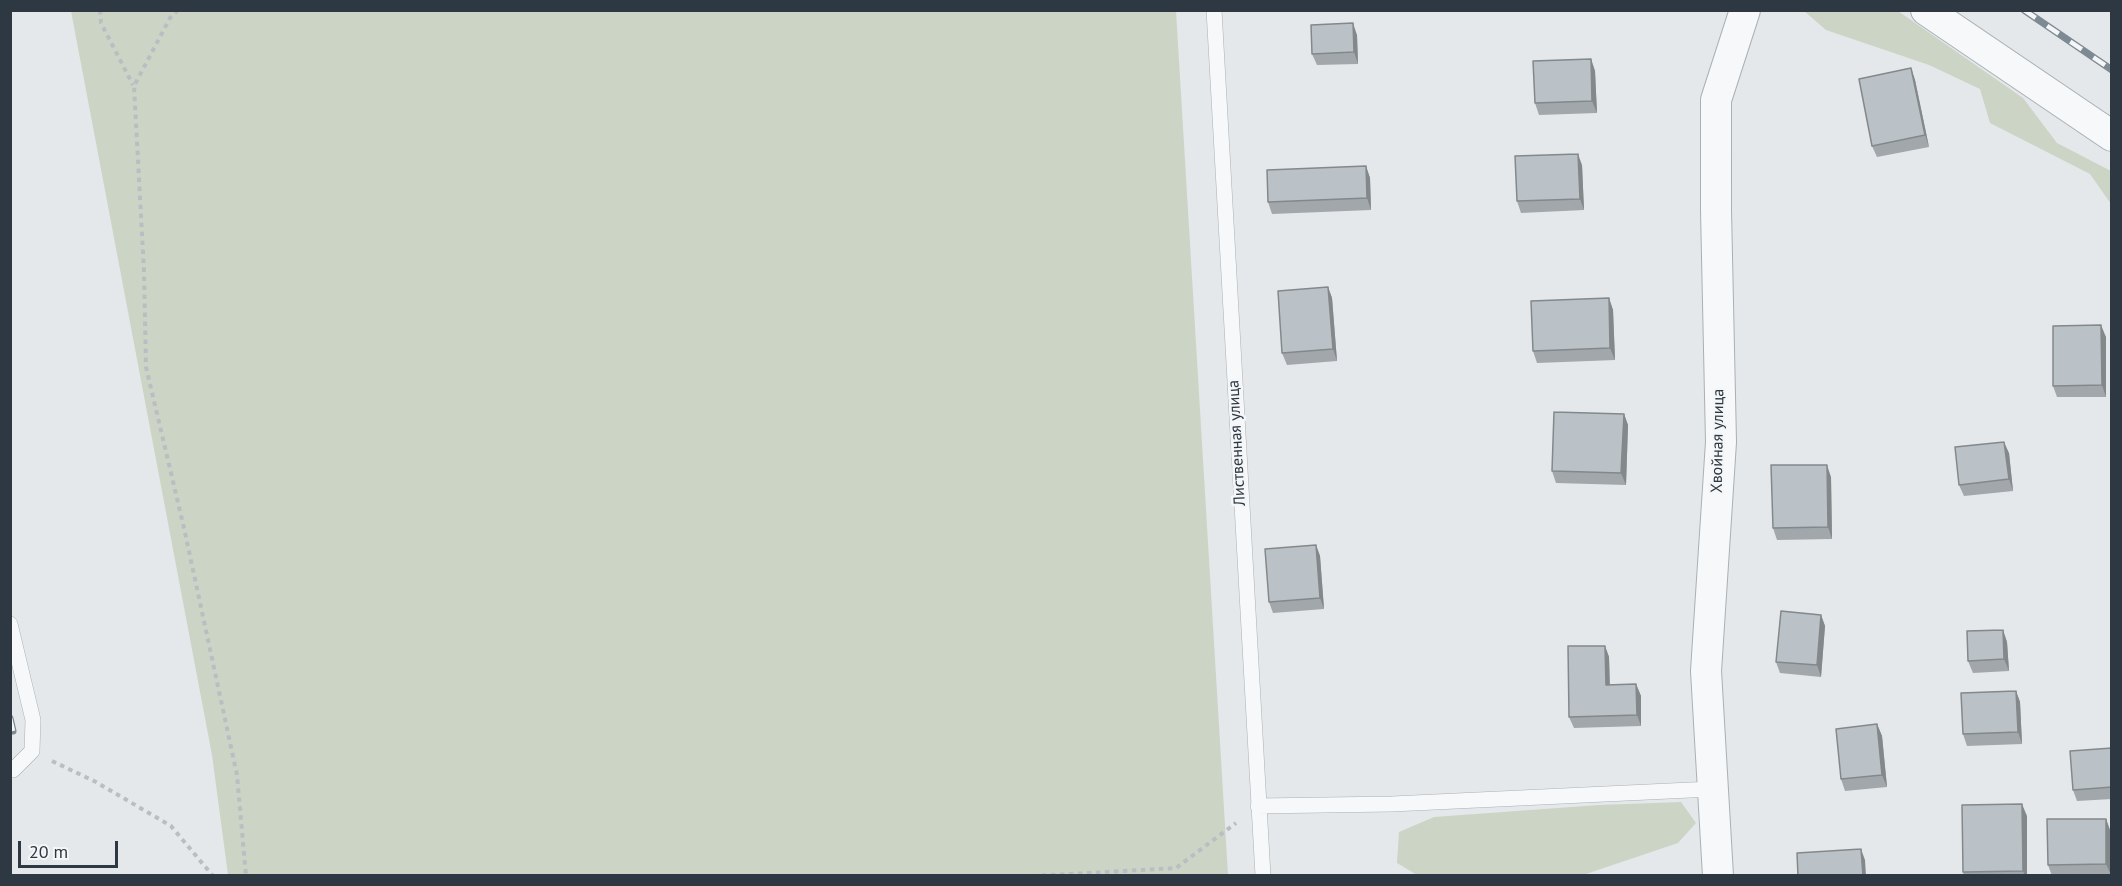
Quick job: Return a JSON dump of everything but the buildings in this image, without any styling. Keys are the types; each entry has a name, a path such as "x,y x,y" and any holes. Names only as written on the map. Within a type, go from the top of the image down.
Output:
{"street":[{"name":"Хвойная улица","path":"1718,876 1706,671 1721,442 1716,100 1744,10"},
{"path":"1926,10 2112,136"}],"lane":[{"name":"Лиственная улица","path":"1214,10 1263,876"},
{"path":"10,624 33,720 32,751 13,770 10,770"},
{"path":"1258,806 1392,804 1712,789"}],"path":[{"path":"100,10 102,23 134,86 144,271 146,367 184,528 237,774 246,876"},
{"path":"134,86 170,18 178,10"},
{"path":"32,751 96,782 171,826 213,876"},
{"path":"1033,876 1176,868 1258,806"}],"shaded area":[{"path":"71,11 1176,11 1228,875 228,875 212,755"},
{"path":"1804,11 1898,11 2023,98 2057,143 2111,171 2111,204 2090,174 1990,123 1980,89 1929,65 1826,30"},
{"path":"1681,802 1696,823 1678,843 1583,875 1417,875 1397,863 1399,832 1434,817 1599,805"}],"railway":[{"path":"2024,10 2112,70"},
{"path":"10,718 13,731"}]}
